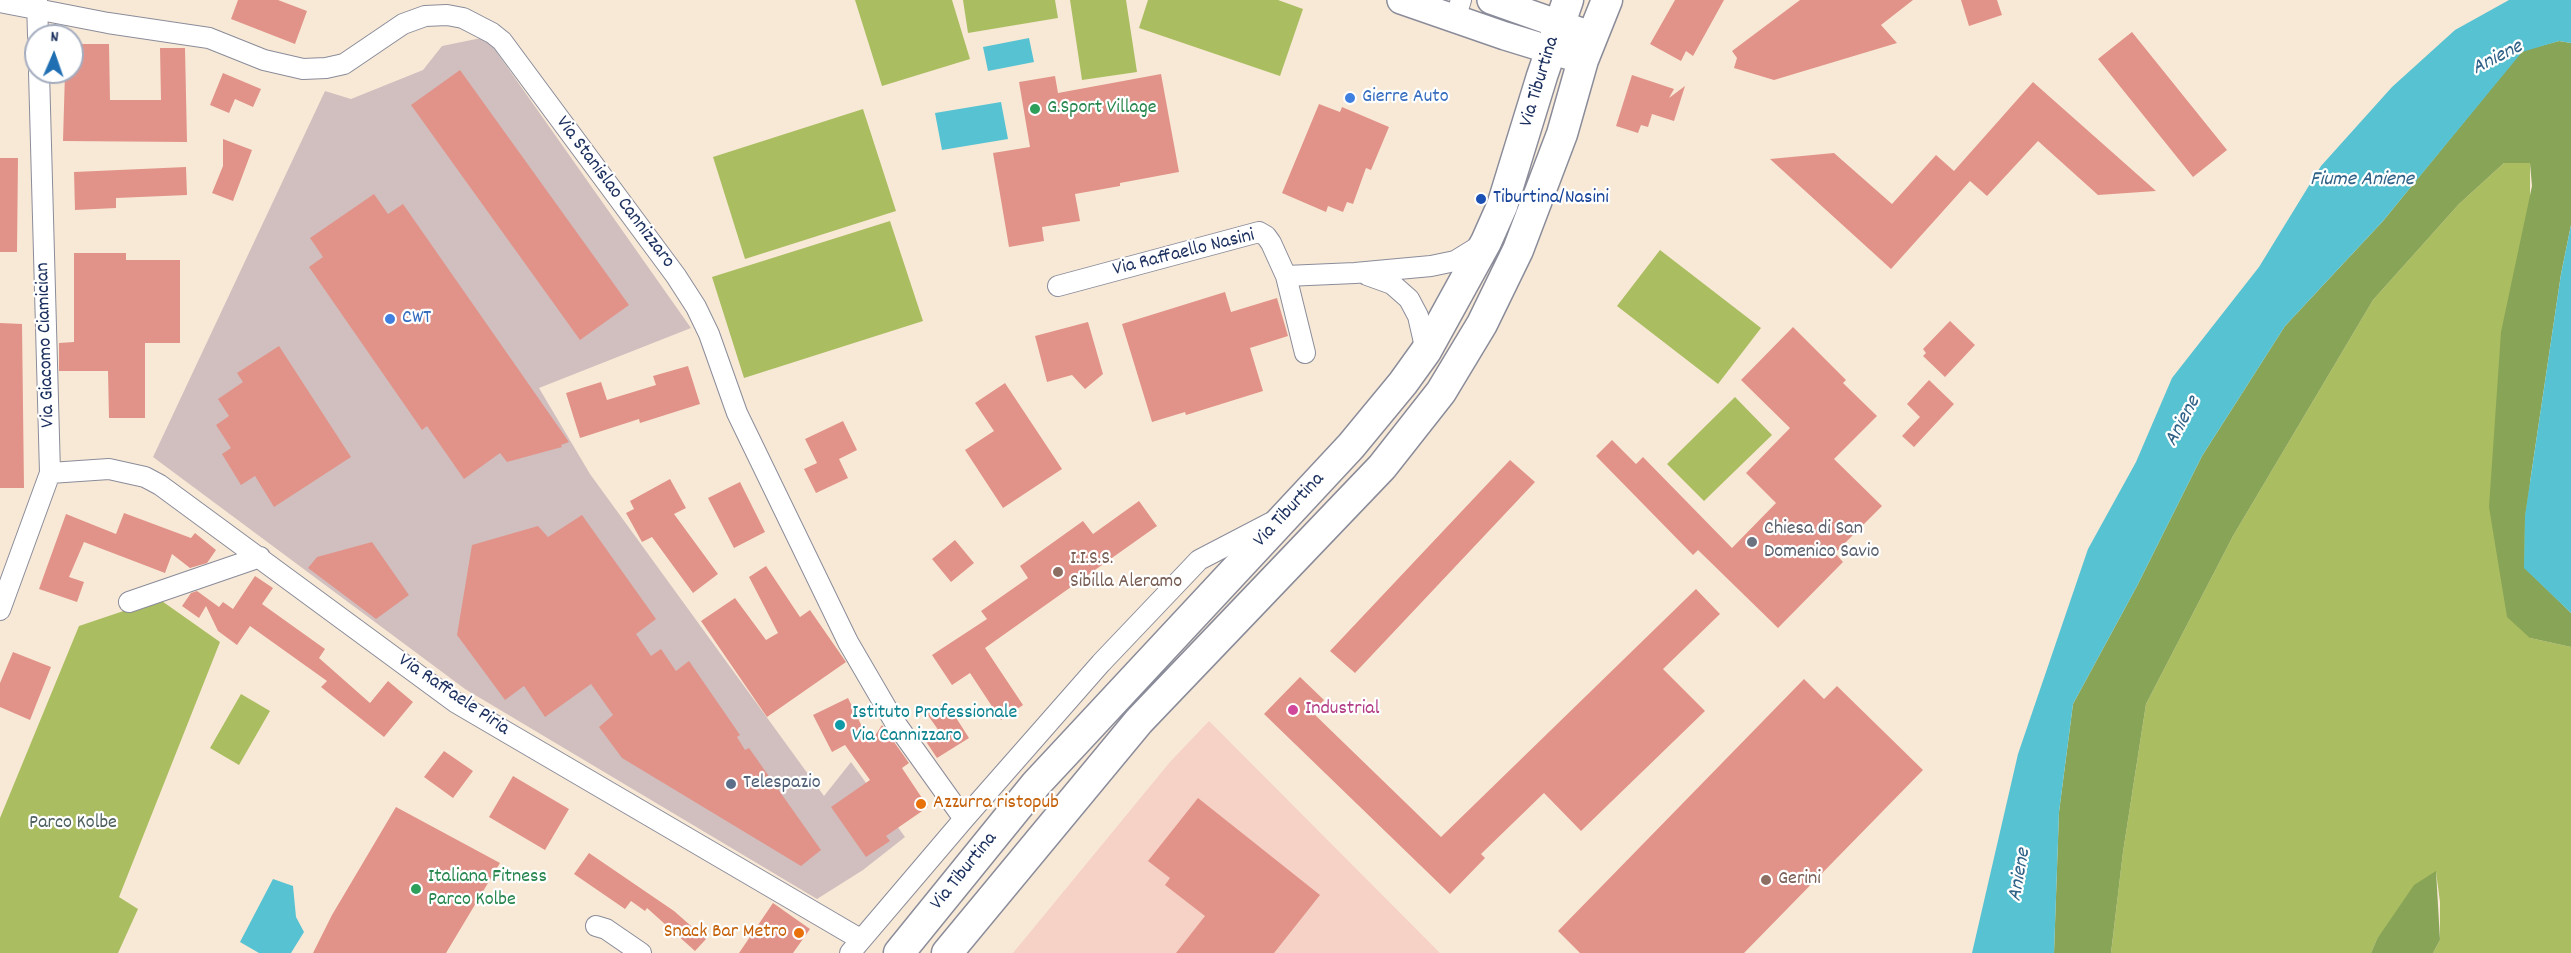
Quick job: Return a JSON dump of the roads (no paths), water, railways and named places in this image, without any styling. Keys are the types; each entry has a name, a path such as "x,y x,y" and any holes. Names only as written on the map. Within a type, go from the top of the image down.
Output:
{"main road":[{"name":"Via Tiburtina","path":"947,953 1139,721 1382,467 1429,409 1472,343 1518,250 1562,134 1588,48 1607,0"},
{"name":"Via Tiburtina","path":"899,953 1036,784 1382,412 1426,351 1486,242 1502,206 1559,25"}],"street":[{"path":"1401,0 1559,25"},
{"path":"1491,0 1559,25 1588,48"},
{"name":"Via Stanislao Cannizzaro","path":"0,2 37,4 108,23 209,38 264,60 303,69 344,64 403,24 433,14 463,18 482,26 497,37 676,276 696,307 709,334 737,413 848,642 894,721 963,819"},
{"path":"37,4 38,24"},
{"name":"Via Giacomo Ciamician","path":"0,610 50,473 39,84"},
{"name":"Via Raffaello Nasini","path":"1058,286 1259,232 1271,243 1286,276 1305,353"},
{"path":"1286,276 1431,266 1455,261 1486,242"},
{"path":"1355,273 1385,280 1405,295 1418,316 1426,351"},
{"name":"Via Raffaele Piria","path":"50,473 109,469 145,477 160,485 455,702 855,946"},
{"name":"Via Tiburtina","path":"855,946 963,819 1101,663 1199,560 1290,512"},
{"path":"129,602 260,558"},
{"path":"596,926 606,929 641,953"}],"water":[{"name":"Fiume Aniene","path":"2509,0 2571,0 2571,43 2559,41 2522,52 2383,221 2285,326 2202,456 2137,586 2073,704 2059,812 2054,953 1972,953 2018,754 2088,549 2136,462 2172,378 2259,267 2321,166 2392,87 2455,30"},
{"path":"1029,38 1034,62 988,71 983,47"},
{"path":"1001,102 1008,139 942,150 935,113"},
{"path":"2571,225 2571,613 2524,568 2525,516 2561,274"},
{"path":"273,879 293,886 296,917 304,932 291,953 259,953 240,942"}],"place":[{"name":"Gierre Auto","path":"1350,98"},
{"name":"G.Sport Village","path":"1035,109"},
{"name":"Tiburtina/Nasini","path":"1481,199"},
{"name":"CWT","path":"390,319"},
{"name":"Chiesa di San Domenico Savio","path":"1752,542"},
{"name":"I.I.S.S. Sibilla Aleramo","path":"1058,572"},
{"name":"Industrial","path":"1293,710"},
{"name":"Istituto Professionale Via Cannizzaro","path":"840,725"},
{"name":"Telespazio","path":"731,784"},
{"name":"Azzurra ristopub","path":"921,804"},
{"name":"Gerini","path":"1766,880"},
{"name":"Italiana Fitness Parco Kolbe","path":"416,889"},
{"name":"Snack Bar Metro","path":"799,933"}],"water label":[{"name":"Aniene","path":"2498,59"},
{"name":"Aniene","path":"2184,422"},
{"name":"Aniene","path":"2021,875"}],"park label":[{"name":"Parco Kolbe","path":"73,824"}]}
